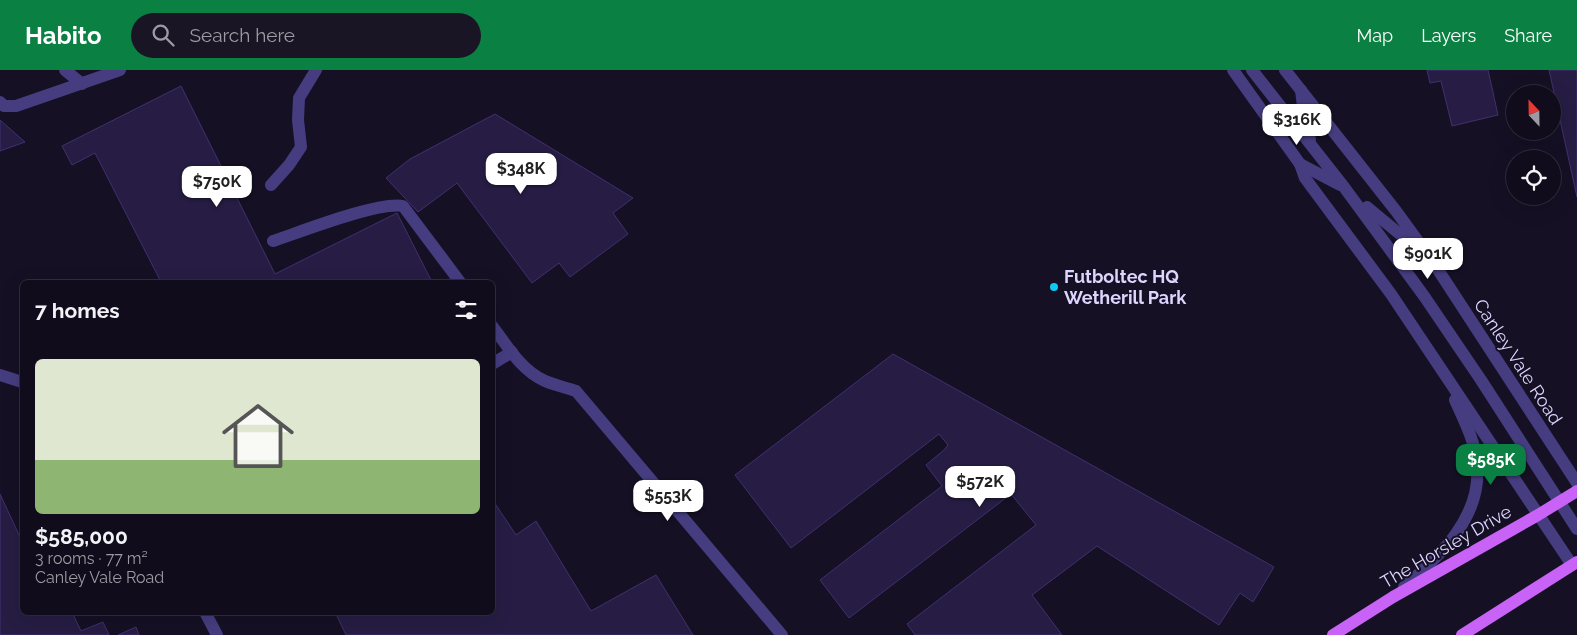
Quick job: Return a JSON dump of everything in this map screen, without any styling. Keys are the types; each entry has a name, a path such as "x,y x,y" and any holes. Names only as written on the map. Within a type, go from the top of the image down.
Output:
{"main road":[{"name":"The Horsley Drive","path":"1333,635 1393,597 1577,491"},
{"path":"1462,635 1575,564"}],"street":[{"path":"65,70 82,84"},
{"path":"0,102 4,106 16,106 120,70"},
{"path":"271,185 290,165 301,147 298,120 299,98 316,70"},
{"path":"1233,70 1300,164 1304,178 1391,294 1538,515 1575,564"},
{"path":"1252,70 1344,187 1424,296 1577,529"},
{"name":"Canley Vale Road","path":"1285,70 1396,211 1431,259 1577,483"},
{"path":"1300,88 1305,123 1320,174 1322,202"},
{"path":"1300,164 1344,187 1384,223 1431,259"},
{"path":"273,241 374,208 394,204 403,206 458,280"},
{"path":"495,330 530,373 544,381 576,391 782,635"},
{"path":"1393,597 1434,562 1455,537 1475,500 1477,464 1472,440 1456,402 1428,349"},
{"path":"495,362 512,352"},
{"path":"0,376 20,381"},
{"path":"207,615 217,635"}],"building":[{"path":"1427,70 1488,70 1498,115 1452,126 1441,81 1430,83"},
{"path":"1549,70 1577,70 1577,197 1561,124 1561,85 1552,85"},
{"path":"181,86 275,274 397,213 431,280 160,280 95,153 72,165 62,146"},
{"path":"495,114 633,198 613,213 628,234 570,277 559,263 532,283 457,183 418,212 386,178 410,159"},
{"path":"0,120 25,142 0,151"},
{"path":"893,354 1274,567 1253,602 1240,593 1219,625 1097,546 1032,595 1062,635 915,635 907,624 1036,525 1011,494 849,618 820,580 942,486 926,465 948,445 939,434 791,548 735,475"},
{"path":"0,494 20,537 20,615 73,615 81,631 103,622 109,635 0,635"},
{"path":"495,504 516,535 536,521 591,611 656,575 693,635 346,635 336,615 495,615"},
{"path":"136,627 139,635 118,635"}],"place":[{"name":"Futboltec HQ Wetherill Park","path":"1054,287"}]}
